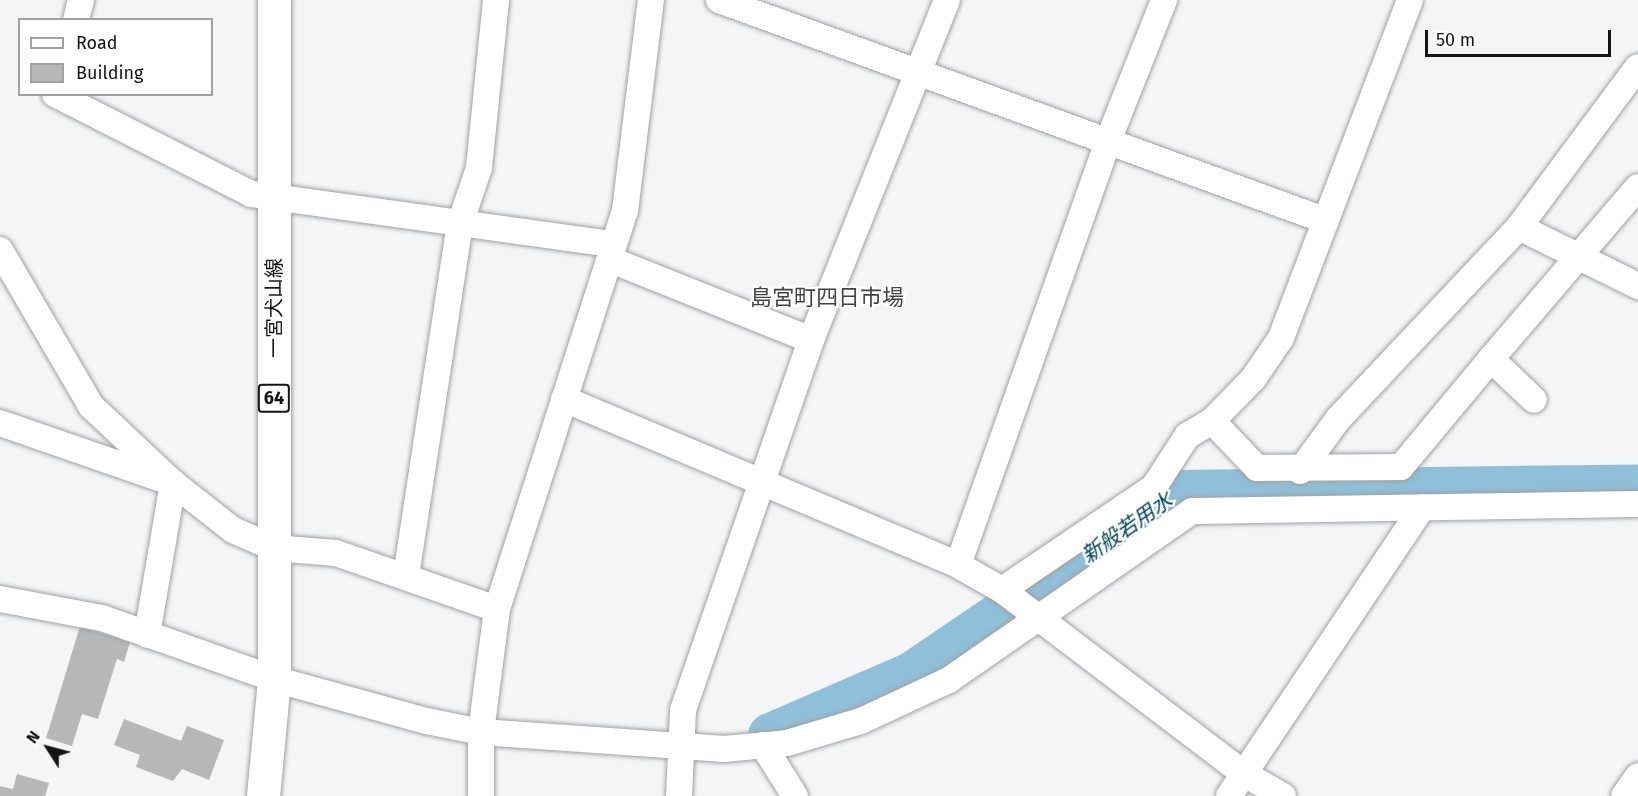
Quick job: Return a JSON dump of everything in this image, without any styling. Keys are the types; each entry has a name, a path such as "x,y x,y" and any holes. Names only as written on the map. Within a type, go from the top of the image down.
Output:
{"main road":[{"name":"一宮犬山線","path":"263,796 274,679 274,0"}],"street":[{"path":"76,18 81,0"},
{"path":"406,576 460,224 479,168 496,0"},
{"path":"481,796 481,732 497,609 612,252 629,186 651,0"},
{"path":"679,796 678,743 683,710 811,340 947,0"},
{"path":"958,566 1108,141 1164,0"},
{"path":"1005,595 1154,488 1187,436 1212,421 1253,379 1281,339 1324,220 1410,0"},
{"path":"734,3 1324,220"},
{"path":"1300,471 1339,418 1519,227 1638,67"},
{"path":"59,96 203,174 251,194 274,195 460,224 612,252 811,340"},
{"path":"1212,421 1257,468 1300,471 1401,467 1638,187"},
{"path":"1519,227 1638,286"},
{"path":"0,250 91,406 173,483 233,530 274,549 336,553 497,609"},
{"path":"1491,359 1534,400"},
{"path":"564,399 958,566 1005,595 1243,773 1283,796"},
{"path":"0,423 173,483"},
{"path":"147,635 173,483"},
{"path":"0,599 48,604 274,679 481,732 678,743 724,749 763,745 861,721 949,680 1192,511 1638,504"},
{"path":"1229,796 1422,508"},
{"path":"763,745 795,796"},
{"path":"1624,796 1638,776"}],"building":[{"path":"80,626 130,642 124,662 117,659 98,719 82,714 72,746 46,738"},
{"path":"124,719 181,741 187,726 224,740 209,780 182,769 173,781 136,767 140,755 114,745"},
{"path":"17,774 49,783 45,796 0,796 0,786 13,789"}],"waterway":[{"name":"新般若用水","path":"770,735 911,674 1179,492 1638,486"}],"district":[{"name":"島宮町四日市場","path":"827,298"}]}
